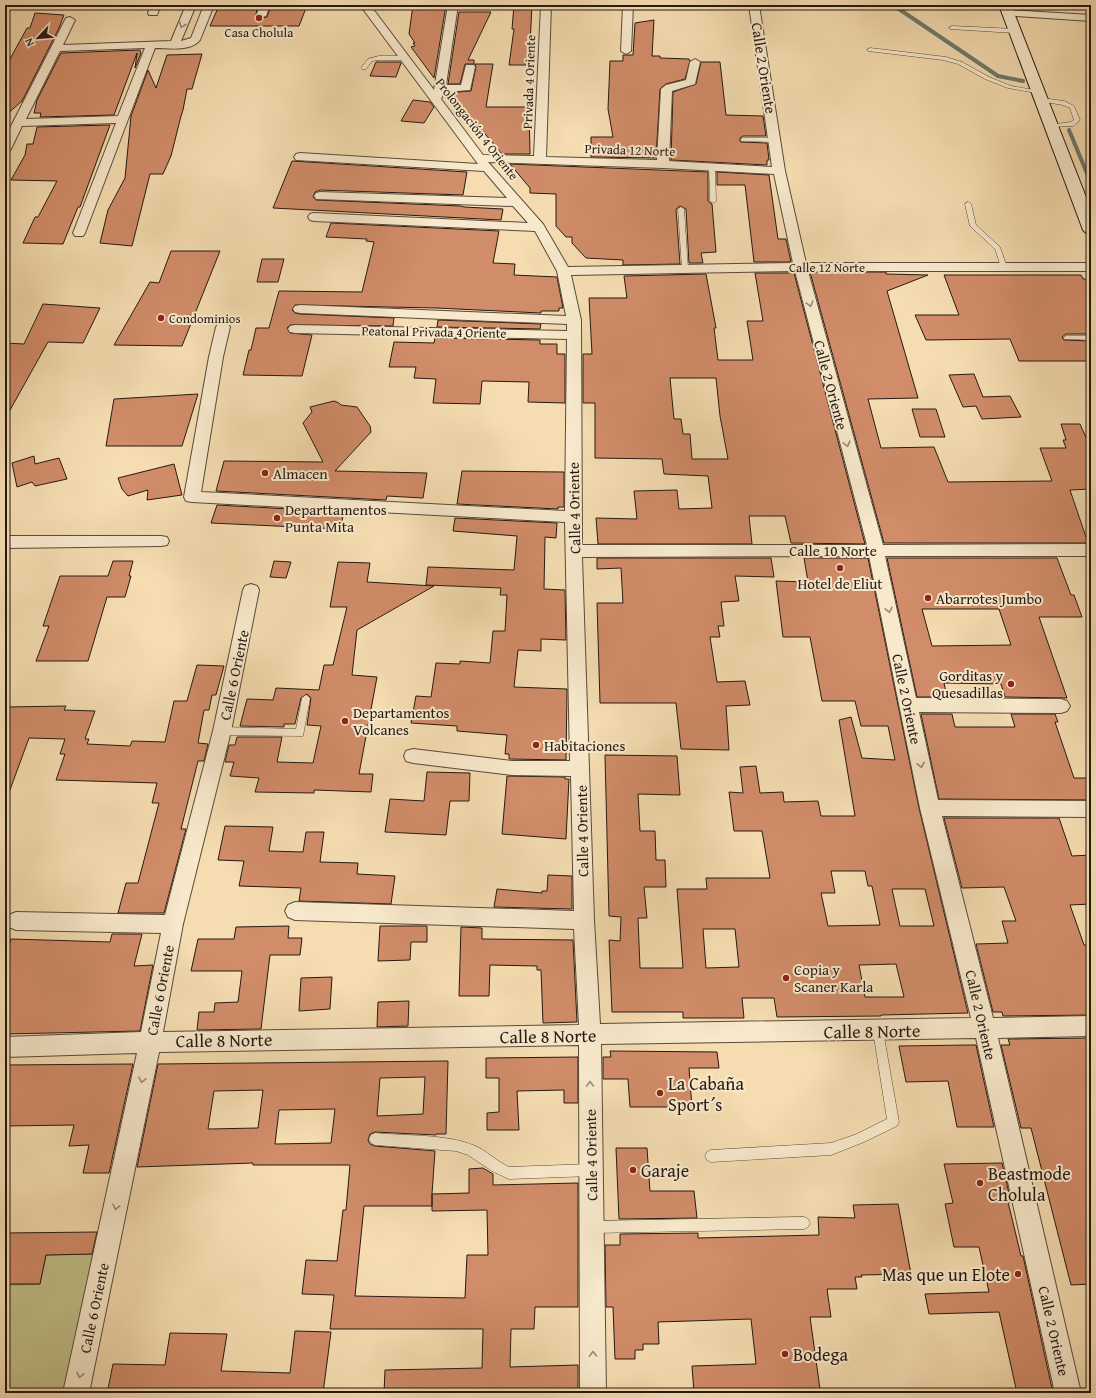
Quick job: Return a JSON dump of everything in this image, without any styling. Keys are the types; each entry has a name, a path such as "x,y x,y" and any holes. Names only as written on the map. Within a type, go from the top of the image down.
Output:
{"main road":[{"path":"1006,9 1091,230"}],"street":[{"path":"174,46 191,5"},
{"path":"55,48 174,46 186,44 195,40 209,5"},
{"name":"Prolongación 4 Oriente","path":"365,5 405,58 438,94 484,163 539,227 564,271"},
{"path":"453,5 438,94 466,88 470,67"},
{"name":"Privada 4 Oriente","path":"540,161 546,5"},
{"path":"626,51 628,5"},
{"name":"Calle 2 Oriente","path":"754,5 779,170 800,267 876,550 930,808 985,1029 1068,1393"},
{"path":"1006,9 1091,18"},
{"path":"5,149 70,20"},
{"path":"79,233 151,46"},
{"path":"663,164 667,89 671,86 684,85 691,82 695,62"},
{"path":"18,123 122,119"},
{"name":"Privada 12 Norte","path":"300,157 484,163 540,161 663,164 779,170"},
{"path":"320,196 517,202"},
{"path":"314,217 539,227"},
{"name":"Calle 12 Norte","path":"564,271 800,267 1091,267"},
{"name":"Calle 4 Oriente","path":"564,271 574,320 573,517 584,920 590,1036 593,1393"},
{"path":"300,309 574,320"},
{"path":"223,327 216,357 192,497 573,517"},
{"name":"Peatonal Privada 4 Oriente","path":"295,329 574,335"},
{"path":"5,542 161,541"},
{"name":"Calle 10 Norte","path":"574,551 1091,550"},
{"name":"Calle 6 Oriente","path":"76,1393 150,1042 173,924 222,731 251,590"},
{"path":"908,705 1062,706"},
{"path":"413,756 512,768 581,770"},
{"path":"930,808 1091,809"},
{"path":"295,911 584,920"},
{"path":"16,921 173,924"},
{"name":"Calle 8 Norte","path":"5,1047 150,1042 590,1036 1091,1026"}],"lane":[{"path":"952,28 1014,31"},
{"path":"870,50 944,58 960,63 987,78 1010,87 1064,102 1072,107 1077,120 1073,124 1051,126"},
{"path":"364,68 370,60 379,58 405,58"},
{"path":"743,140 774,140"},
{"path":"712,167 713,201"},
{"path":"968,204 974,226 998,248 1004,267"},
{"path":"681,209 685,269"},
{"path":"1066,338 1091,338"},
{"path":"222,731 300,732 306,698"},
{"path":"711,1156 831,1149 860,1138 893,1122 878,1031"},
{"path":"375,1139 456,1145 471,1150 496,1167 509,1173 591,1170"},
{"path":"592,1227 804,1223"}],"shaded area":[{"path":"100,1254 65,1393 5,1393 5,1285 40,1284 46,1255"}],"building":[{"path":"413,5 446,5 434,78 411,47 415,46 413,43 415,43 409,34"},
{"path":"514,5 532,5 529,64 527,65 509,65 514,29 512,29"},
{"path":"218,8 257,8 256,15 262,18 267,17 270,9 306,8 299,26 210,26"},
{"path":"459,12 491,12 468,60 474,60 474,64 465,64 460,84 448,84"},
{"path":"35,13 64,15 59,28 22,101 5,116 5,59 10,59 27,28 30,28"},
{"path":"654,20 652,56 660,56 660,58 689,59 690,61 685,79 666,84 660,89 656,158 591,157 591,137 613,137 608,109 610,61 623,61 623,55 633,55 635,23"},
{"path":"140,50 141,53 135,68 137,53 114,115 40,117 41,113 34,113 37,100 61,53"},
{"path":"202,54 192,89 187,89 171,156 163,174 150,174 132,246 100,243 108,210 125,178 131,116 148,70 156,88 167,55"},
{"path":"376,62 401,63 396,77 370,76"},
{"path":"701,62 720,62 726,115 763,116 766,136 743,136 740,138 740,141 767,143 769,160 767,160 767,165 671,160 673,92 696,84"},
{"path":"475,64 493,64 486,107 529,107 530,154 502,154 475,122 473,130 446,93 471,91 476,67"},
{"path":"413,100 430,102 434,107 424,123 401,121"},
{"path":"110,125 80,207 78,207 63,244 23,243 35,217 38,217 57,181 11,180 25,155 27,144 33,144 37,127"},
{"path":"292,161 467,172 463,195 320,190 315,192 313,197 316,200 503,209 501,220 273,208"},
{"path":"510,164 708,172 708,201 712,204 716,252 701,253 703,263 689,263 686,209 680,206 676,209 680,264 623,265 623,260 586,258 572,243 572,237 566,237 556,226 556,194 530,193 530,188"},
{"path":"717,172 769,175 778,239 786,239 791,262 754,262 745,185 717,185"},
{"path":"331,223 499,231 493,263 515,264 514,275 557,277 563,308 559,308 559,311 541,311 541,313 436,308 295,305 292,310 295,313 300,314 394,318 393,326 290,325 287,328 290,333 312,335 302,376 243,375 256,328 269,328 279,291 362,292 374,242 366,241 367,239 326,237"},
{"name":"Condominios","path":"171,251 220,251 182,346 114,345 150,282 159,283"},
{"path":"262,259 284,259 278,282 257,282"},
{"path":"810,272 886,272 886,274 928,275 887,291 918,398 868,399 881,448 934,447 948,482 1052,481 1040,448 1066,448 1063,440 1066,440 1061,424 1080,424 1091,449 1091,489 1070,490 1088,543 884,543"},
{"path":"755,273 794,273 865,544 791,543 785,516 749,516 752,544 598,544 596,518 637,519 634,491 677,490 679,509 712,508 708,476 664,474 662,459 595,458 595,403 583,403 583,354 592,354 589,298 627,298 624,276 706,274 716,328 714,328 718,360 753,360 747,321 763,321","holes":["670,378 716,378 720,416 728,459 692,459 690,434 683,434 681,419 674,419"]},
{"path":"944,275 1081,275 1083,279 1091,279 1091,334 1066,334 1062,337 1064,340 1091,341 1091,361 1019,361 1010,339 926,340 915,315 959,315"},
{"path":"43,304 100,308 83,343 48,342 5,419 5,343 24,344"},
{"path":"438,320 541,324 540,329 437,327"},
{"path":"435,338 540,340 540,344 557,344 557,354 565,354 565,403 528,402 529,382 482,381 480,404 433,403 436,379 414,378 416,367 389,367 394,342 434,343"},
{"path":"974,374 983,397 1010,396 1021,417 982,419 976,406 963,407 949,375"},
{"path":"198,394 182,446 106,446 114,399"},
{"path":"334,401 341,405 357,407 370,426 371,432 335,471 427,473 423,498 387,496 386,500 216,491 224,461 323,462 303,423 312,412 310,407"},
{"path":"912,409 936,409 945,437 920,437"},
{"path":"34,456 35,464 59,458 67,479 35,486 32,482 17,487 12,463"},
{"path":"174,464 182,495 147,500 148,490 128,496 122,489 118,478"},
{"path":"462,471 564,472 564,507 558,507 558,509 457,504"},
{"name":"Departtamentos Punta Mita","path":"217,505 344,512 340,529 211,523"},
{"path":"455,518 557,523 556,538 545,537 544,589 565,590 566,640 541,639 541,651 518,650 514,687 567,689 566,760 509,759 509,754 505,754 507,735 457,731 457,726 411,723 416,696 431,697 436,663 460,664 460,661 490,663 493,631 505,631 507,595 500,595 501,588 426,585 428,567 514,570 517,536 453,531"},
{"path":"597,558 771,558 774,577 735,576 739,601 721,602 724,626 718,626 720,637 710,637 717,682 745,681 750,705 726,706 729,750 681,749 676,703 600,703 597,603 623,603 621,568 597,569"},
{"path":"804,558 868,558 919,808 968,1013 777,1017 774,998 742,998 744,1018 683,1018 683,1012 612,1012 609,940 620,941 621,917 609,916 605,755 677,756 680,795 638,794 640,831 655,831 656,860 665,860 666,887 644,887 647,918 638,918 640,968 683,968 677,889 707,889 706,878 770,878 762,831 734,831 729,792 743,793 740,767 756,766 760,793 783,792 784,802 818,801 821,816 855,816 839,720 851,717 862,758 895,760 888,726 861,726 855,701 822,701 810,637 783,637 776,581 808,582","holes":["831,871 865,871 868,886 872,886 880,925 828,926 821,893 835,893","892,889 925,889 934,926 900,926","703,929 735,929 739,967 706,968","896,964 904,997 865,997 859,965"]},
{"path":"887,558 1057,558 1071,595 1074,595 1082,617 1039,617 1067,698 1005,697 1001,684 944,683 947,697 917,697","holes":["922,609 999,609 1011,645 932,646"]},
{"path":"113,561 133,561 129,576 131,576 125,597 107,597 88,661 36,661 49,626 43,626 60,576 108,576"},
{"path":"274,561 291,562 286,578 270,577"},
{"path":"338,562 370,563 367,582 434,586 357,630 352,675 377,677 359,774 373,774 371,792 314,790 314,793 255,792 259,778 230,776 234,762 225,762 229,745 235,745 237,737 282,737 277,762 313,763 321,726 307,725 311,698 307,694 301,698 295,724 284,724 284,727 240,726 247,699 273,700 276,688 319,690 324,665 333,665 347,607 330,607"},
{"path":"197,665 224,666 216,695 212,695 209,710 204,710 198,743 208,744 204,761 198,761 181,829 186,829 164,913 118,913 126,883 138,883 159,803 152,803 157,783 56,780 65,754 60,754 65,739 29,738 7,798 5,798 5,707 66,706 64,710 95,711 85,739 89,739 87,744 130,746 132,741 165,742 174,701 187,701"},
{"path":"921,714 952,714 955,727 1015,727 1011,714 1055,714 1058,722 1055,722 1074,778 1091,778 1091,800 939,799"},
{"path":"427,772 470,773 469,801 450,801 446,835 385,832 390,799 424,801"},
{"path":"507,776 565,777 565,779 569,779 566,839 502,834"},
{"path":"944,818 1059,818 1072,856 1091,855 1091,904 1070,905 1084,945 1091,945 1091,1015 1003,1016 1002,1012 993,1012 976,944 1008,943 1002,921 1016,921 1004,887 962,888"},
{"path":"225,826 273,827 269,851 303,852 306,832 324,832 320,862 358,863 357,874 395,876 391,904 299,901 301,888 239,886 244,861 218,860"},
{"path":"548,875 572,876 572,909 494,907 497,889 542,893 542,891 547,891"},
{"path":"289,926 288,938 302,938 300,955 270,955 261,1029 197,1030 199,1012 214,1012 215,1003 238,1002 242,971 191,971 198,939 234,939 236,927"},
{"path":"380,926 427,926 427,942 411,942 410,960 378,961"},
{"path":"461,927 482,928 482,939 573,940 577,1022 543,1023 541,970 537,970 537,966 490,965 489,996 459,996"},
{"path":"112,934 142,934 134,966 153,965 140,1031 5,1034 5,958 11,939 110,942"},
{"path":"332,977 330,1009 299,1011 301,978"},
{"path":"409,1001 408,1026 377,1027 378,1002"},
{"path":"1091,1038 1091,1284 1071,1285 1031,1128 1021,1128 1001,1045 1010,1045 1008,1039"},
{"path":"976,1045 994,1127 957,1127 948,1081 906,1082 899,1046"},
{"name":"La Cabaña Sport´s","path":"610,1051 717,1052 719,1068 689,1068 692,1107 630,1107 628,1079 603,1079 603,1057 611,1057"},
{"path":"578,1057 578,1103 564,1103 564,1090 517,1091 519,1130 487,1130 487,1113 499,1112 499,1078 486,1078 486,1058"},
{"path":"448,1061 446,1134 436,1135 375,1132 370,1134 368,1140 370,1144 375,1146 435,1151 432,1194 469,1193 469,1169 483,1168 493,1174 493,1185 578,1183 578,1307 535,1307 534,1329 511,1329 510,1367 578,1365 578,1393 384,1393 385,1370 482,1368 483,1329 330,1329 334,1295 302,1294 306,1260 337,1261 343,1210 346,1210 350,1165 253,1165 253,1163 137,1167 158,1064","holes":["425,1077 423,1114 377,1116 380,1078","263,1090 258,1128 208,1129 214,1091","335,1109 331,1143 275,1144 279,1110","364,1206 432,1206 432,1211 487,1210 488,1255 467,1255 465,1298 355,1296"]},
{"path":"133,1064 109,1173 83,1173 89,1145 69,1146 74,1125 5,1126 5,1065"},
{"name":"Garaje","path":"616,1148 647,1148 650,1191 694,1191 697,1218 619,1219"},
{"path":"1002,1163 1011,1202 1008,1202 1021,1256 1023,1256 1053,1393 1017,1393 999,1312 929,1314 925,1294 989,1292 979,1247 954,1247 945,1204 953,1203 944,1164"},
{"path":"898,1204 911,1274 861,1275 862,1277 855,1277 857,1289 827,1289 831,1317 810,1317 820,1389 748,1389 748,1393 694,1393 692,1366 756,1364 751,1319 658,1322 659,1344 643,1344 643,1350 635,1350 635,1359 615,1359 613,1307 606,1307 605,1245 620,1245 620,1234 698,1233 698,1238 819,1235 818,1217 855,1218 853,1205"},
{"path":"97,1232 92,1254 46,1255 40,1284 5,1284 5,1233"},
{"path":"295,1331 331,1332 323,1393 108,1389 113,1364 165,1365 170,1333 227,1334 221,1371 290,1373"}],"waterway":[{"path":"893,5 998,76 1023,81"},
{"path":"1069,130 1091,183"}],"place":[{"name":"Casa Cholula","path":"259,18"},
{"name":"Condominios","path":"161,318"},
{"name":"Almacen","path":"265,473"},
{"name":"Departtamentos Punta Mita","path":"277,518"},
{"name":"Hotel de Eliut","path":"840,568"},
{"name":"Abarrotes Jumbo","path":"928,598"},
{"name":"Gorditas y Quesadillas","path":"1011,684"},
{"name":"Departamentos Volcanes","path":"345,721"},
{"name":"Habitaciones","path":"536,745"},
{"name":"Copia y Scaner Karla","path":"786,978"},
{"name":"La Cabaña Sport´s","path":"660,1093"},
{"name":"Garaje","path":"633,1170"},
{"name":"Beastmode Cholula","path":"980,1183"},
{"name":"Mas que un Elote","path":"1018,1274"},
{"name":"Bodega","path":"785,1354"}]}
